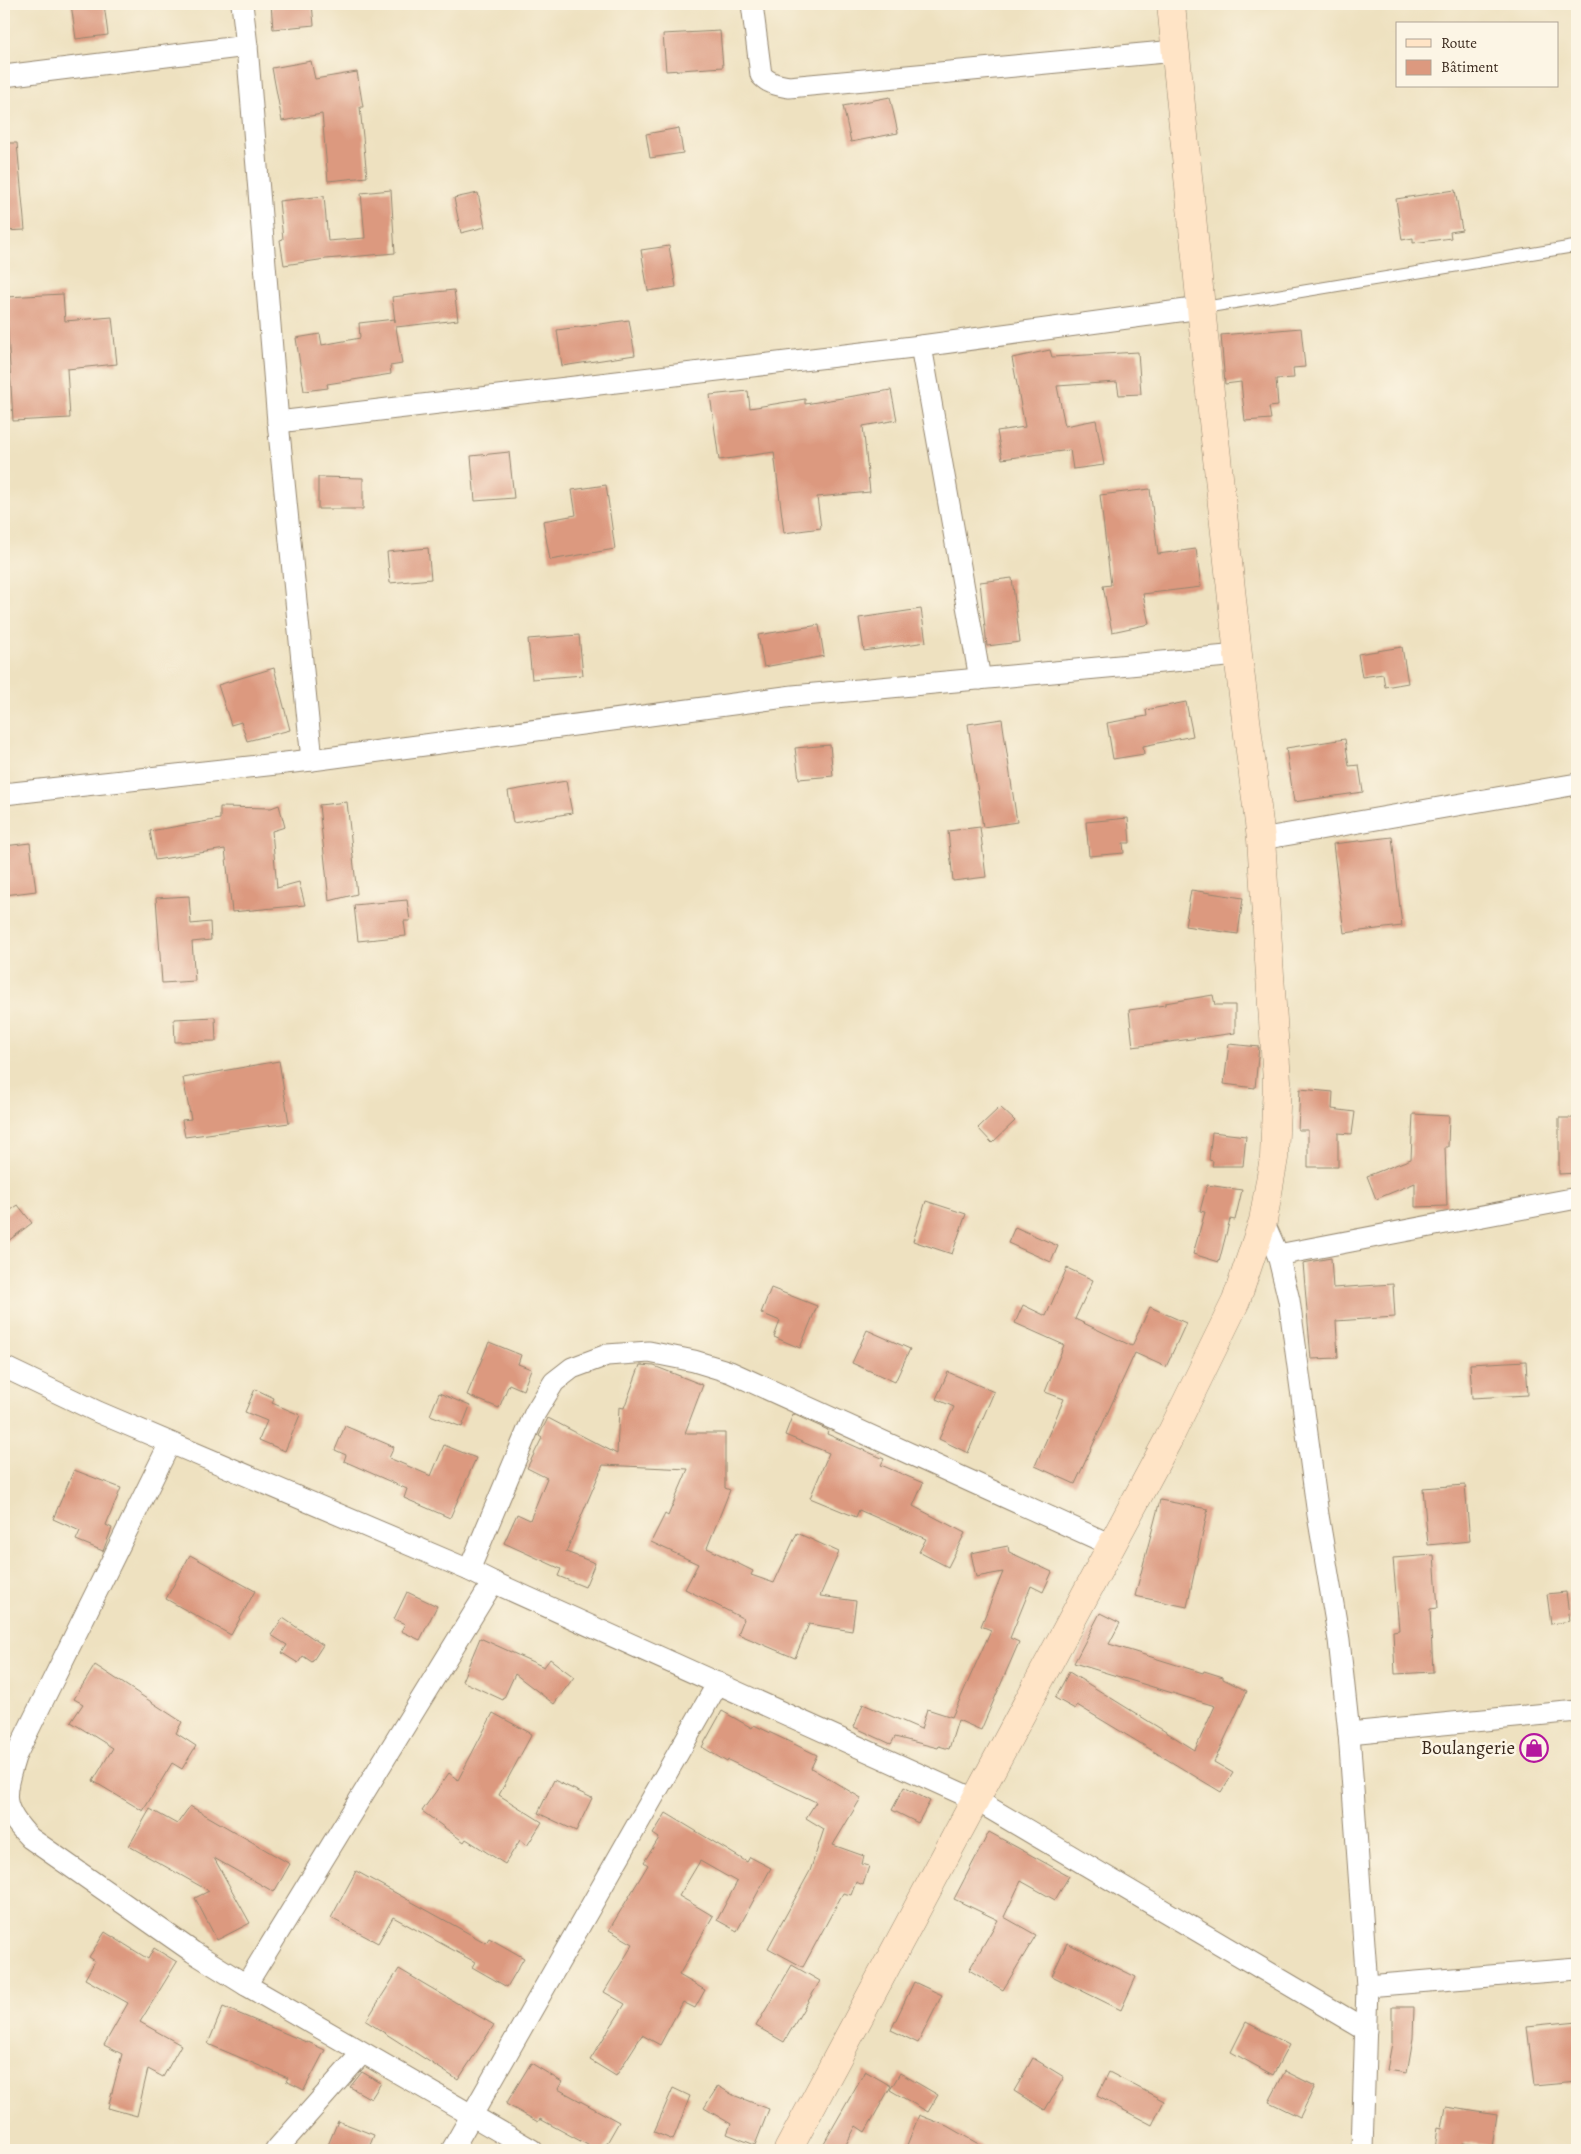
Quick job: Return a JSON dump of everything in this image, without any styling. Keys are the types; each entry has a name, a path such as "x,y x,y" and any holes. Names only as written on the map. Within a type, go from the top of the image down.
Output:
{"street":[{"path":"242,4 278,422 312,760"},
{"path":"752,4 761,75 775,85 789,87 1175,51"},
{"path":"788,2150 1168,1440 1236,1301 1263,1220 1274,1158 1276,1081 1261,839 1238,655 1171,4"},
{"path":"4,76 247,46"},
{"path":"278,422 921,346 1201,308"},
{"path":"921,346 980,679"},
{"path":"4,794 312,760 793,696 1238,655"},
{"path":"1261,839 1577,784"},
{"path":"1278,1255 1577,1198"},
{"path":"1263,1220 1278,1255 1289,1300 1318,1515 1339,1640 1349,1733 1367,1986 1362,2150"},
{"path":"469,1570 535,1413 554,1382 572,1368 607,1355 649,1352 694,1361 730,1372 1112,1545"},
{"path":"4,1367 98,1412 469,1570 976,1800 1366,2030"},
{"path":"170,1443 15,1757 6,1797 14,1822 30,1838 193,1952 362,2053 532,2150"},
{"path":"246,1985 493,1582"},
{"path":"452,2150 718,1683"},
{"path":"1349,1733 1577,1711"},
{"path":"1367,1986 1577,1969"},
{"path":"276,2150 362,2053"}],"lane":[{"path":"1201,308 1577,246"}],"building":[{"path":"71,4 104,4 108,35 76,39"},
{"path":"271,4 312,4 314,25 273,29"},
{"path":"720,31 723,67 666,71 663,34"},
{"path":"311,61 315,79 357,72 363,107 360,107 367,177 328,181 322,114 282,121 272,68"},
{"path":"890,97 898,133 851,142 843,106"},
{"path":"679,128 683,153 650,158 646,134"},
{"path":"4,143 17,143 25,230 4,231"},
{"path":"391,190 395,253 284,265 280,240 283,239 279,201 324,196 328,241 365,238 361,193"},
{"path":"1455,190 1462,230 1450,232 1451,238 1413,243 1413,238 1402,240 1396,199"},
{"path":"478,193 485,227 461,233 454,198"},
{"path":"669,246 676,287 648,291 641,250"},
{"path":"454,290 458,320 396,327 402,364 390,366 391,374 327,384 328,388 304,391 296,338 320,334 322,345 360,338 359,323 395,319 392,297"},
{"path":"63,294 65,321 112,317 117,364 67,369 70,418 13,421 6,297"},
{"path":"629,320 635,355 562,366 557,330"},
{"path":"1301,328 1305,367 1293,368 1294,378 1276,379 1278,406 1269,407 1271,419 1245,421 1241,382 1225,384 1221,335"},
{"path":"1050,350 1052,357 1138,352 1141,394 1119,395 1117,382 1057,386 1065,426 1096,420 1104,465 1073,469 1070,450 1002,459 997,431 1025,427 1012,358"},
{"path":"891,390 897,420 863,426 870,492 817,497 821,528 784,533 774,452 719,460 710,395 748,391 750,408 805,399 805,404"},
{"path":"509,452 514,498 475,501 471,456"},
{"path":"318,477 363,478 363,509 318,509"},
{"path":"606,485 615,549 550,560 543,521 576,515 572,490"},
{"path":"1150,489 1158,554 1196,549 1201,587 1143,594 1149,624 1112,632 1103,586 1111,585 1100,495"},
{"path":"428,548 431,579 390,583 387,552"},
{"path":"1012,578 1020,642 987,646 980,582"},
{"path":"921,609 926,642 864,651 859,618"},
{"path":"819,625 824,656 764,667 758,635"},
{"path":"579,635 583,675 532,679 528,639"},
{"path":"1402,647 1408,683 1385,687 1383,674 1362,677 1358,654"},
{"path":"274,668 290,730 247,741 241,722 231,725 218,685"},
{"path":"1186,702 1193,736 1143,746 1144,754 1113,759 1107,723 1147,716 1146,710"},
{"path":"1002,719 1017,822 983,827 968,724"},
{"path":"1345,739 1349,766 1359,765 1363,792 1294,802 1286,748"},
{"path":"830,745 833,776 799,779 795,748"},
{"path":"566,781 572,813 513,823 508,791"},
{"path":"347,802 357,894 329,901 319,805"},
{"path":"279,805 285,827 272,831 277,888 299,882 305,905 232,912 225,849 155,860 150,831 220,819 220,807 271,808"},
{"path":"1128,818 1130,843 1123,843 1124,853 1089,856 1086,822"},
{"path":"980,827 986,877 953,881 948,831"},
{"path":"1392,837 1402,926 1344,933 1333,844"},
{"path":"30,843 36,891 5,895 4,846"},
{"path":"1191,890 1243,898 1238,934 1185,926"},
{"path":"189,896 191,924 210,922 211,940 192,942 195,981 162,983 156,898"},
{"path":"407,900 410,921 404,921 406,936 358,941 354,905"},
{"path":"1213,995 1215,1005 1235,1005 1235,1033 1133,1047 1129,1010"},
{"path":"215,1017 216,1041 175,1042 174,1019"},
{"path":"1229,1044 1259,1047 1255,1088 1224,1084"},
{"path":"279,1061 289,1123 185,1137 182,1120 191,1119 183,1078"},
{"path":"1300,1089 1333,1092 1332,1109 1355,1112 1352,1134 1338,1133 1338,1167 1308,1167 1308,1130 1298,1130"},
{"path":"1000,1107 1015,1121 992,1143 978,1128"},
{"path":"1413,1114 1449,1116 1448,1147 1445,1147 1447,1206 1415,1207 1415,1183 1376,1199 1367,1176 1411,1159"},
{"path":"1559,1118 1577,1118 1577,1173 1559,1174"},
{"path":"1212,1132 1246,1136 1243,1166 1212,1166 1213,1161 1209,1160"},
{"path":"1207,1185 1242,1190 1235,1220 1230,1219 1219,1262 1193,1254 1205,1212 1200,1211"},
{"path":"926,1201 966,1214 952,1254 913,1241"},
{"path":"18,1205 32,1223 4,1244 4,1215"},
{"path":"1015,1227 1058,1246 1051,1262 1008,1243"},
{"path":"1331,1258 1333,1288 1393,1284 1395,1317 1336,1321 1338,1358 1311,1359 1303,1263"},
{"path":"1067,1268 1093,1280 1075,1319 1132,1346 1150,1307 1186,1323 1166,1367 1135,1353 1075,1484 1035,1466 1064,1399 1045,1392 1064,1345 1015,1323 1023,1305 1046,1316"},
{"path":"771,1288 817,1306 800,1348 774,1337 780,1321 761,1313"},
{"path":"867,1330 910,1349 895,1382 852,1363"},
{"path":"489,1342 521,1355 518,1364 531,1369 523,1390 509,1384 499,1408 467,1395"},
{"path":"1526,1361 1528,1395 1472,1398 1470,1364"},
{"path":"640,1365 654,1366 703,1385 685,1433 725,1433 725,1488 730,1490 707,1548 753,1571 751,1575 774,1583 797,1533 839,1552 820,1596 856,1601 852,1631 809,1624 795,1658 738,1634 744,1619 685,1589 698,1564 651,1542 665,1514 668,1516 688,1469 603,1465 566,1552 595,1563 585,1587 558,1576 561,1569 504,1543 517,1514 530,1520 547,1478 527,1468 542,1438 539,1436 548,1418 617,1454 619,1407 624,1408"},
{"path":"948,1372 994,1392 968,1453 939,1439 954,1407 936,1399"},
{"path":"255,1389 274,1398 272,1403 300,1415 285,1451 259,1440 267,1421 245,1412"},
{"path":"439,1393 470,1406 462,1427 430,1415"},
{"path":"793,1414 828,1430 827,1434 884,1459 881,1465 923,1483 913,1506 965,1533 948,1567 919,1552 926,1539 859,1510 856,1517 810,1498 829,1453 785,1435"},
{"path":"345,1426 394,1447 389,1458 431,1476 444,1445 476,1458 450,1518 404,1498 407,1489 344,1461 346,1455 335,1450"},
{"path":"74,1470 121,1488 106,1525 112,1528 103,1551 76,1540 80,1531 53,1519"},
{"path":"1465,1485 1470,1541 1428,1545 1423,1488"},
{"path":"1160,1500 1208,1509 1187,1607 1135,1596"},
{"path":"1008,1546 1009,1552 1052,1572 1043,1592 1031,1586 1010,1638 1019,1642 981,1730 958,1720 949,1749 895,1737 891,1744 854,1727 863,1704 921,1729 927,1709 952,1717 991,1630 981,1626 1003,1572 976,1577 971,1553"},
{"path":"190,1555 255,1591 231,1635 166,1599"},
{"path":"1434,1555 1438,1608 1430,1609 1433,1672 1395,1674 1393,1631 1399,1630 1393,1558"},
{"path":"407,1592 437,1606 420,1640 401,1631 405,1624 394,1619"},
{"path":"1566,1592 1570,1621 1551,1624 1547,1594"},
{"path":"1100,1613 1120,1623 1109,1644 1203,1673 1204,1671 1223,1677 1223,1679 1247,1691 1214,1762 1233,1773 1221,1792 1077,1705 1075,1709 1055,1698 1069,1672 1195,1750 1215,1706 1074,1663"},
{"path":"283,1618 323,1645 312,1662 303,1656 298,1663 282,1653 287,1645 271,1635"},
{"path":"480,1638 544,1667 550,1659 574,1677 554,1704 515,1674 503,1700 462,1681"},
{"path":"95,1665 182,1722 176,1733 196,1746 182,1769 172,1763 143,1811 93,1781 113,1748 71,1722 83,1704 74,1699"},
{"path":"722,1711 752,1728 754,1725 817,1755 811,1768 861,1798 833,1845 864,1856 862,1864 869,1866 863,1885 856,1882 851,1895 843,1893 803,1967 768,1948 810,1871 824,1829 806,1818 816,1802 728,1760 727,1762 702,1747"},
{"path":"493,1713 532,1734 499,1795 542,1822 527,1846 520,1840 505,1864 466,1839 464,1842 422,1811 449,1773 458,1780"},
{"path":"554,1780 592,1798 576,1831 538,1813"},
{"path":"904,1787 930,1801 918,1823 892,1810"},
{"path":"190,1806 290,1864 274,1892 214,1858 250,1923 217,1940 195,1898 209,1891 129,1846 150,1809 177,1824"},
{"path":"666,1813 747,1862 750,1857 771,1868 737,1931 717,1920 737,1882 700,1861 679,1896 713,1916 679,1975 705,1990 695,2008 683,2002 660,2045 642,2035 616,2076 590,2060 625,2004 604,1992 633,1944 609,1930 648,1865 644,1862 659,1838 653,1834"},
{"path":"989,1832 1069,1876 1055,1900 1021,1881 1004,1917 1036,1935 1003,1990 969,1970 998,1920 954,1899"},
{"path":"356,1871 486,1943 489,1938 524,1958 507,1987 472,1967 475,1962 393,1917 378,1943 331,1918"},
{"path":"105,1932 148,1959 154,1948 177,1962 140,2022 181,2045 163,2077 148,2069 137,2116 108,2108 122,2054 104,2045 128,2003 85,1979 95,1961 89,1957"},
{"path":"1067,1943 1136,1977 1121,2010 1052,1976"},
{"path":"792,1965 820,1981 784,2042 756,2026"},
{"path":"399,1969 494,2025 458,2080 366,2021"},
{"path":"914,1982 942,1995 918,2043 891,2030"},
{"path":"223,2007 325,2050 304,2090 286,2081 288,2078 208,2044"},
{"path":"1392,2007 1414,2007 1413,2038 1407,2073 1387,2070 1392,2043"},
{"path":"1577,2021 1577,2082 1534,2086 1527,2026"},
{"path":"1246,2022 1289,2045 1273,2075 1231,2052"},
{"path":"1033,2058 1064,2077 1045,2110 1014,2091"},
{"path":"531,2063 562,2082 558,2089 619,2122 603,2150 597,2150 540,2119 538,2122 506,2104"},
{"path":"865,2071 891,2086 865,2132 856,2126 843,2150 820,2150"},
{"path":"1285,2071 1315,2086 1300,2117 1269,2102"},
{"path":"362,2072 381,2083 371,2099 350,2087"},
{"path":"1109,2072 1164,2101 1152,2125 1097,2096"},
{"path":"900,2073 938,2095 928,2112 890,2090"},
{"path":"718,2086 733,2095 769,2109 755,2145 727,2134 731,2124 704,2108"},
{"path":"673,2088 690,2096 673,2140 654,2132"},
{"path":"1446,2107 1497,2115 1492,2147 1464,2143 1463,2150 1435,2148 1438,2128 1442,2129"},
{"path":"919,2115 947,2126 989,2150 905,2150"},
{"path":"338,2121 374,2135 368,2150 326,2150"}],"place":[{"name":"Boulangerie","path":"1534,1748"}]}
